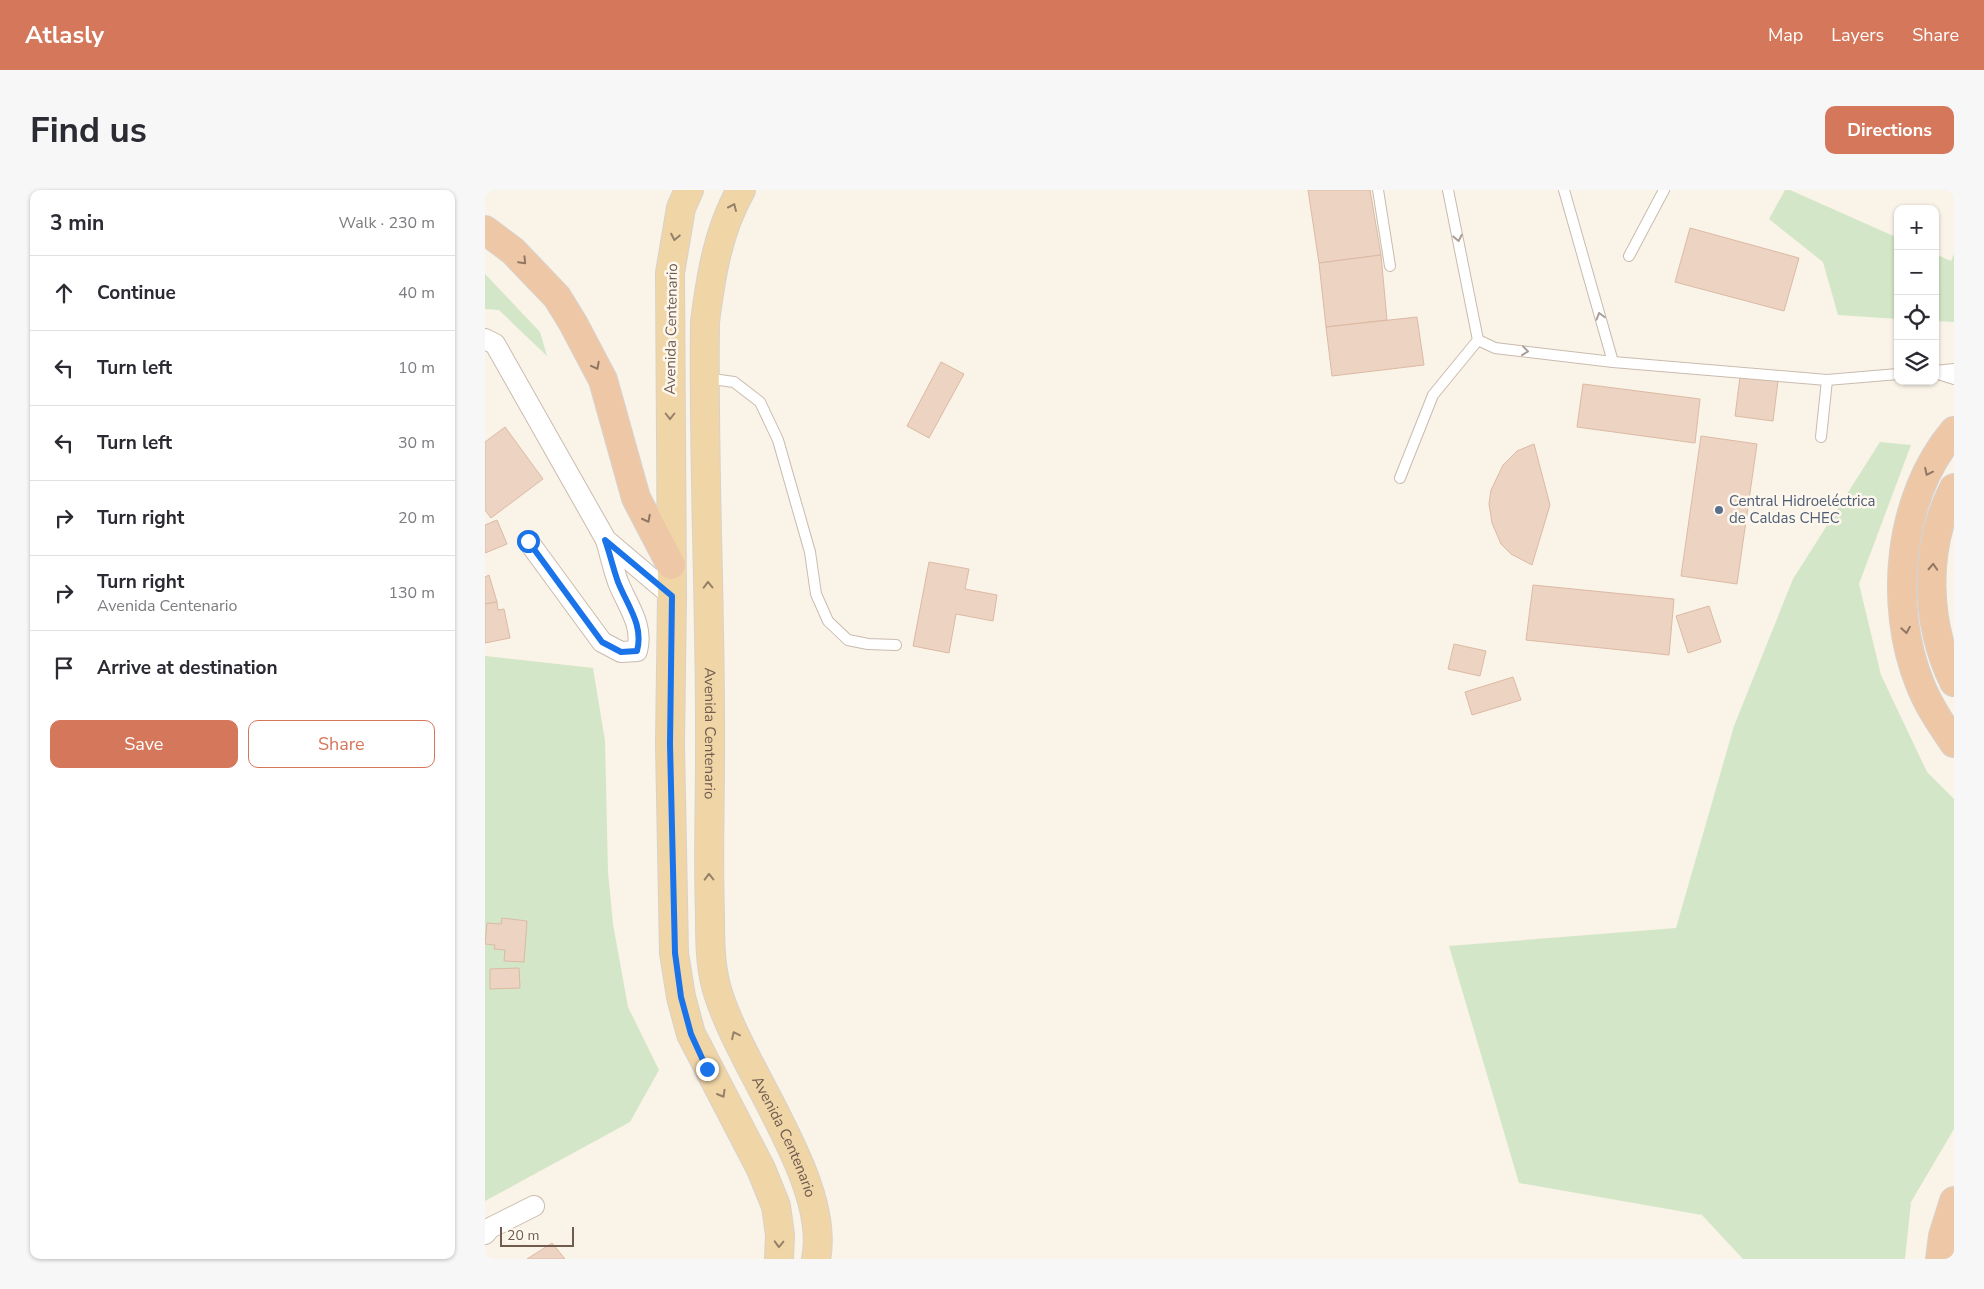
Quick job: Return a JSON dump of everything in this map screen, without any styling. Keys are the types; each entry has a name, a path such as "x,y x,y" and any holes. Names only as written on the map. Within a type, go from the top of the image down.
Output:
{"highway":[{"path":"485,230 513,251 557,297 573,323 603,380 636,498 671,565"},
{"path":"1954,431 1933,462 1920,490 1911,520 1902,582 1910,651 1919,683 1935,714 1954,743"},
{"path":"1954,488 1940,528 1934,556 1932,585 1933,617 1941,650 1954,682"},
{"path":"1940,1259 1943,1236 1954,1201"}],"main road":[{"name":"Avenida Centenario","path":"689,190 681,208 670,273 672,596 670,744 675,953 681,997 691,1034 761,1170 776,1206 780,1235 779,1259"},
{"name":"Avenida Centenario","path":"741,190 721,234 712,268 705,322 704,378 710,755 708,871 711,960 716,986 726,1016 803,1172 815,1214 816,1259"}],"street":[{"path":"485,339 495,344 605,540 618,582 632,611 641,638 637,651 621,652 602,642 528,541"},
{"path":"605,540 672,596"},
{"path":"485,1234 490,1228 533,1206"}],"lane":[{"path":"1378,190 1390,266"},
{"path":"1448,190 1478,340"},
{"path":"1564,190 1613,362"},
{"path":"1629,256 1664,190"},
{"path":"1478,340 1495,348 1613,362 1827,380 1894,374"},
{"path":"1400,478 1433,395 1478,340"},
{"path":"1939,371 1954,369"},
{"path":"1939,373 1954,379"},
{"path":"704,378 734,382 760,402 778,440 810,552 816,594 828,621 848,640 868,644 896,645"},
{"path":"1821,437 1827,380"}],"green space":[{"path":"1785,190 1790,190 1894,236 1894,319 1838,315 1823,262 1769,219"},
{"path":"1954,254 1954,322 1939,321 1939,256 1951,261"},
{"path":"485,274 540,332 547,356 499,310 485,309"},
{"path":"1880,442 1911,445 1859,584 1881,675 1927,772 1954,799 1954,1129 1911,1202 1905,1259 1743,1259 1702,1215 1519,1183 1449,946 1676,928 1734,726 1793,579"},
{"path":"485,656 593,668 605,741 608,872 613,924 628,1007 659,1070 630,1122 485,1201"}],"building":[{"path":"1308,190 1370,190 1381,255 1319,263"},
{"path":"1690,228 1799,258 1784,311 1675,282"},
{"path":"1381,255 1387,320 1326,327 1319,263"},
{"path":"1417,317 1424,365 1332,376 1326,327"},
{"path":"941,362 964,374 929,438 907,426"},
{"path":"1740,377 1778,381 1773,421 1735,416"},
{"path":"1583,384 1700,399 1695,443 1577,427"},
{"path":"505,427 543,479 491,518 485,510 485,442"},
{"name":"Central Hidroeléctrica de Caldas CHEC","path":"1701,436 1757,444 1737,584 1681,576"},
{"path":"1534,444 1550,505 1532,565 1511,554 1501,544 1492,523 1489,504 1491,490 1503,465 1517,451"},
{"path":"497,520 507,544 485,553 485,525"},
{"path":"929,562 969,569 965,589 997,595 993,621 956,614 949,653 913,646"},
{"path":"489,575 497,602 485,604 485,577"},
{"path":"1533,585 1674,599 1669,655 1526,640"},
{"path":"497,602 498,610 504,609 510,638 485,643 485,604"},
{"path":"1709,606 1721,642 1688,653 1676,616"},
{"path":"1454,644 1486,651 1480,676 1448,669"},
{"path":"1513,677 1521,700 1472,715 1465,692"},
{"path":"502,918 527,921 524,962 504,961 505,950 494,949 495,945 485,944 487,923 501,924"},
{"path":"519,968 520,988 490,989 490,969"},
{"path":"552,1243 565,1259 527,1259"}],"place":[{"name":"Central Hidroeléctrica de Caldas CHEC","path":"1719,510"}],"route":[{"path":"528,541 602,642 621,652 637,651 641,638 632,611 618,582 605,540 672,596 670,744 675,953 681,997 691,1034 707,1069"}]}
